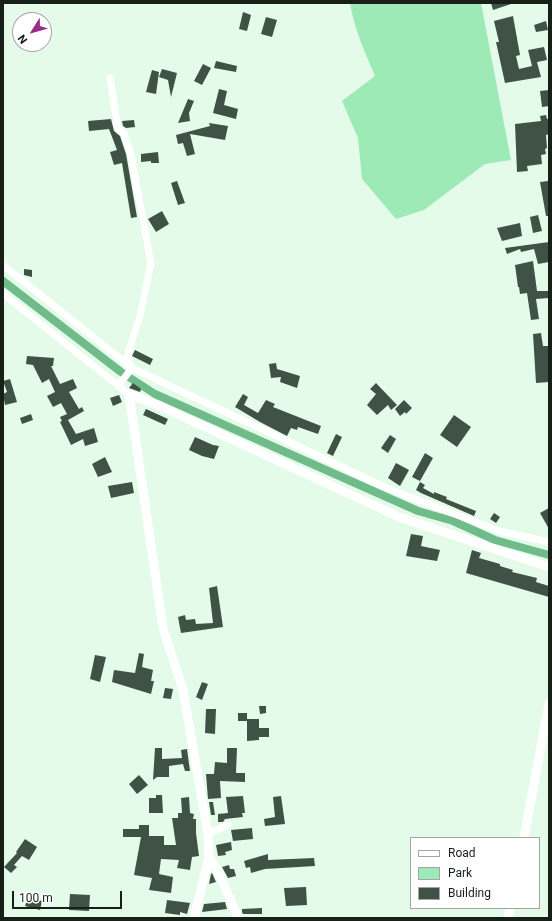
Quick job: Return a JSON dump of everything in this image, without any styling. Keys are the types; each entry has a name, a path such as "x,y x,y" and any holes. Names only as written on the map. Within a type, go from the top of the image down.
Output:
{"street":[{"path":"110,78 118,129 124,133 131,156 151,263 142,312 127,356 132,368"},
{"path":"3,265 132,368 389,489 499,532 549,542"},
{"path":"3,294 128,394 162,407 399,517 549,567"},
{"path":"118,386 132,368"},
{"path":"128,394 163,628 183,690 208,834 209,857 194,918"},
{"path":"524,837 549,703"},
{"path":"208,834 228,825"},
{"path":"209,857 219,874 238,918"}],"green space":[{"path":"350,3 481,3 511,160 485,164 424,210 396,219 362,179 358,138 342,101 375,76 357,31"}],"building":[{"path":"491,3 511,3 511,4 493,10"},
{"path":"243,12 251,15 247,31 239,29"},
{"path":"513,16 520,55 516,56 519,69 532,66 528,50 544,47 547,60 537,62 541,77 505,83 496,42 499,42 494,21"},
{"path":"266,17 277,20 272,37 261,34"},
{"path":"546,21 548,30 536,32 534,25"},
{"path":"216,61 237,66 236,72 214,68"},
{"path":"203,64 211,68 202,85 194,81"},
{"path":"162,69 177,73 171,97 168,80 159,77"},
{"path":"152,70 159,72 156,94 146,92"},
{"path":"219,89 227,91 224,105 238,109 236,119 213,113"},
{"path":"549,90 549,106 542,107 540,91"},
{"path":"188,99 194,101 189,113 190,121 178,123"},
{"path":"546,115 547,119 549,119 549,134 546,135 546,154 541,155 542,164 527,166 528,171 517,172 515,124 541,121 540,116"},
{"path":"111,119 114,131 120,136 126,154 137,217 131,218 122,163 114,165 110,152 117,150 109,129 89,131 88,121"},
{"path":"134,120 135,127 126,128 123,126 122,121"},
{"path":"209,123 228,126 225,140 190,134 195,154 187,156 183,143 178,144 176,135 210,126"},
{"path":"158,152 159,163 151,163 151,161 141,162 141,154"},
{"path":"177,181 185,203 178,205 171,183"},
{"path":"548,181 549,216 546,216 540,182"},
{"path":"162,211 169,224 156,232 148,219"},
{"path":"538,215 542,231 533,233 530,217"},
{"path":"520,223 522,236 502,241 497,228"},
{"path":"549,242 549,262 538,264 534,249 521,252 520,249 507,254 505,248"},
{"path":"533,261 537,291 549,291 549,298 536,299 539,319 531,320 527,293 520,294 515,265"},
{"path":"24,269 32,270 32,277 24,275"},
{"path":"541,333 543,346 549,346 549,382 536,383 533,334"},
{"path":"135,350 153,359 150,365 132,356"},
{"path":"27,356 54,358 53,366 51,366 60,384 73,379 77,388 69,392 79,409 82,407 84,411 68,420 76,434 94,428 98,442 85,446 83,439 71,445 60,422 62,421 60,417 67,414 61,403 53,407 47,396 55,392 49,379 42,383 33,365 26,364"},
{"path":"276,363 277,369 300,376 297,388 280,382 281,377 271,378 269,364"},
{"path":"10,379 17,402 5,405 3,394 7,392 3,381"},
{"path":"133,383 141,389 140,392 129,388"},
{"path":"376,383 397,405 391,410 388,405 377,415 367,405 376,394 370,389"},
{"path":"243,394 248,397 244,405 258,413 266,400 275,404 273,407 321,426 318,434 298,427 297,430 291,428 287,436 260,422 235,407"},
{"path":"119,395 122,402 113,406 110,398"},
{"path":"404,400 412,408 406,414 405,412 400,416 395,409"},
{"path":"146,409 168,419 165,425 143,415"},
{"path":"31,414 33,420 22,424 20,418"},
{"path":"454,415 471,427 457,447 440,435"},
{"path":"336,434 342,437 333,456 327,453"},
{"path":"390,435 396,439 388,453 381,448"},
{"path":"195,437 219,446 214,459 202,456 189,450"},
{"path":"425,453 433,458 420,481 412,477"},
{"path":"105,457 112,472 98,477 92,464"},
{"path":"396,463 409,470 400,486 388,478"},
{"path":"132,482 134,493 111,498 108,486"},
{"path":"420,482 425,485 423,488 434,494 434,492 447,497 446,499 476,511 474,516 416,490"},
{"path":"549,508 549,529 540,513"},
{"path":"494,513 500,517 496,523 490,519"},
{"path":"411,534 423,536 421,546 440,550 437,561 406,556"},
{"path":"472,550 481,553 479,558 500,564 500,566 513,570 512,572 537,578 536,582 549,586 549,597 466,573"},
{"path":"217,586 223,627 181,633 178,617 185,615 186,620 195,619 196,624 213,623 209,588"},
{"path":"139,653 144,654 142,667 153,670 151,681 154,681 151,694 112,682 114,670 135,673"},
{"path":"95,655 106,657 100,682 90,679"},
{"path":"202,682 208,684 202,700 196,697"},
{"path":"165,688 173,689 171,699 163,698"},
{"path":"259,706 266,706 266,713 260,714"},
{"path":"206,709 216,709 215,734 205,733"},
{"path":"238,713 247,713 247,719 259,719 259,728 269,728 269,737 259,737 259,740 247,741 247,721 238,721"},
{"path":"155,748 162,748 162,759 182,758 181,750 187,749 190,771 185,771 183,764 169,766 169,777 157,777 153,780"},
{"path":"227,748 237,748 236,773 245,773 245,782 220,781 221,798 208,799 206,774 214,774 215,762 227,763"},
{"path":"139,775 148,785 137,794 129,784"},
{"path":"156,795 162,795 163,813 149,813 149,798 156,798"},
{"path":"243,796 245,813 242,813 243,817 225,819 223,822 218,822 218,814 228,813 226,797"},
{"path":"281,796 285,824 265,826 264,819 275,817 273,797"},
{"path":"189,797 190,813 194,814 193,819 196,819 199,856 192,857 190,870 177,868 179,860 161,859 159,874 173,877 171,893 149,890 152,878 134,875 141,837 123,837 123,829 139,829 139,825 149,825 149,836 164,836 164,845 176,845 172,818 178,818 178,813 182,813 181,798"},
{"path":"209,802 213,802 215,815 211,815"},
{"path":"252,828 253,839 233,841 231,830"},
{"path":"25,839 37,847 29,860 22,856 14,865 17,867 11,873 4,867 17,853 16,852"},
{"path":"231,842 232,850 225,852 226,855 218,856 216,845"},
{"path":"268,854 268,860 314,858 315,866 265,869 251,873 250,867 246,868 244,861"},
{"path":"229,865 230,869 234,869 236,876 228,878 222,867"},
{"path":"212,873 216,882 209,884 211,874"},
{"path":"306,887 307,905 286,906 284,888"},
{"path":"70,894 90,895 89,911 69,910"},
{"path":"28,897 42,901 40,910 25,906"},
{"path":"167,900 190,903 187,914 180,912 180,915 165,913"},
{"path":"225,902 227,909 202,912 204,904"},
{"path":"262,908 262,914 243,914 242,912 242,909"}],"waterway":[{"path":"3,281 121,372 155,394 418,511 453,521 495,540 549,555"}]}
